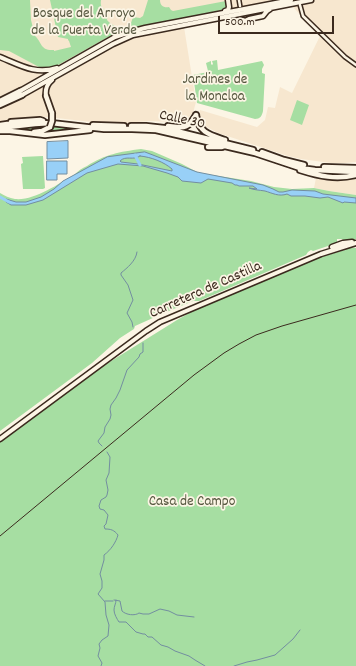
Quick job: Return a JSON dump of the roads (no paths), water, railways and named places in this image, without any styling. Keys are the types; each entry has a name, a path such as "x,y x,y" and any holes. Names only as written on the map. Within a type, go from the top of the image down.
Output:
{"highway":[{"path":"0,101 21,93 115,37 130,32 227,11 229,7 228,0"},
{"path":"203,16 291,0"},
{"path":"0,105 122,39 133,35 311,0"},
{"path":"229,7 234,10 258,6"},
{"path":"242,18 249,19 263,16 274,7"},
{"path":"249,12 261,12 262,14 260,17"},
{"path":"172,29 182,25"},
{"path":"103,49 115,44"},
{"path":"0,57 34,70 46,71 83,55"},
{"path":"0,129 16,129 38,132 50,127 52,113 46,93 49,82 68,68"},
{"path":"0,129 35,124 104,129 147,128 151,124 184,128 189,125 196,115 198,124 204,132 243,147"},
{"name":"Calle 30","path":"0,124 51,120 96,126 164,128 243,147 300,164 324,167 356,168"},
{"path":"0,129 45,135 104,129"},
{"name":"Calle 30","path":"132,129 147,129 165,132 234,148 255,153 300,168 356,172"},
{"path":"208,147 234,148"},
{"path":"291,165 298,169 321,176 338,178 354,176"},
{"path":"324,167 356,165"},
{"name":"Carretera de Castilla","path":"0,439 145,330 170,317 301,262 356,242"},
{"name":"Carretera de Castilla","path":"0,436 133,339"}],"street":[{"path":"239,0 240,6"},
{"path":"300,5 303,16 345,57 356,64"}],"water":[{"path":"68,141 68,158 47,159 47,142"},
{"path":"145,152 197,172 263,185 279,192 292,190 315,191 323,194 356,198 356,203 343,203 328,197 320,198 291,196 287,194 278,195 249,188 257,189 253,186 239,186 232,183 208,179 201,183 182,181 178,177 143,166 118,164 87,173 43,200 26,205 11,205 6,202 6,199 16,202 26,202 41,197 63,181 107,157","holes":["140,156 161,162 169,166 172,171 120,161 125,158 135,158"]},
{"path":"47,161 67,161 67,174 57,174 57,180 47,180"}],"waterway":[{"path":"135,155 140,165"},
{"path":"0,197 9,202"},
{"path":"133,327 127,313 133,300 128,285 121,273 133,261 137,252"},
{"path":"102,446 98,441 104,433 105,427 110,419 111,405 120,390 127,370 143,352 143,343"},
{"path":"101,666 102,663 98,656 100,648 99,644 108,636 109,625 106,615 105,602 98,594 102,588 100,574 104,555 113,546 118,535 112,530 105,529 104,526 108,515 104,510 100,509 99,506 101,500 106,497 108,490 106,480 109,473 110,457 107,452"},
{"path":"114,600 120,601 122,611 128,614 149,614 160,609 177,615 194,617"},
{"path":"116,600 114,612 119,622 126,622 136,632 152,637 161,645 189,656 205,666"},
{"path":"105,601 113,601"},
{"path":"234,666 275,655 293,639 300,630"}],"railway":[{"path":"0,536 194,375 224,353 256,335 356,305"}],"park label":[{"name":"Bosque del Arroyo de la Puerta Verde","path":"84,24"},
{"name":"Jardines de la Moncloa","path":"215,90"},
{"name":"Casa de Campo","path":"192,503"}]}
